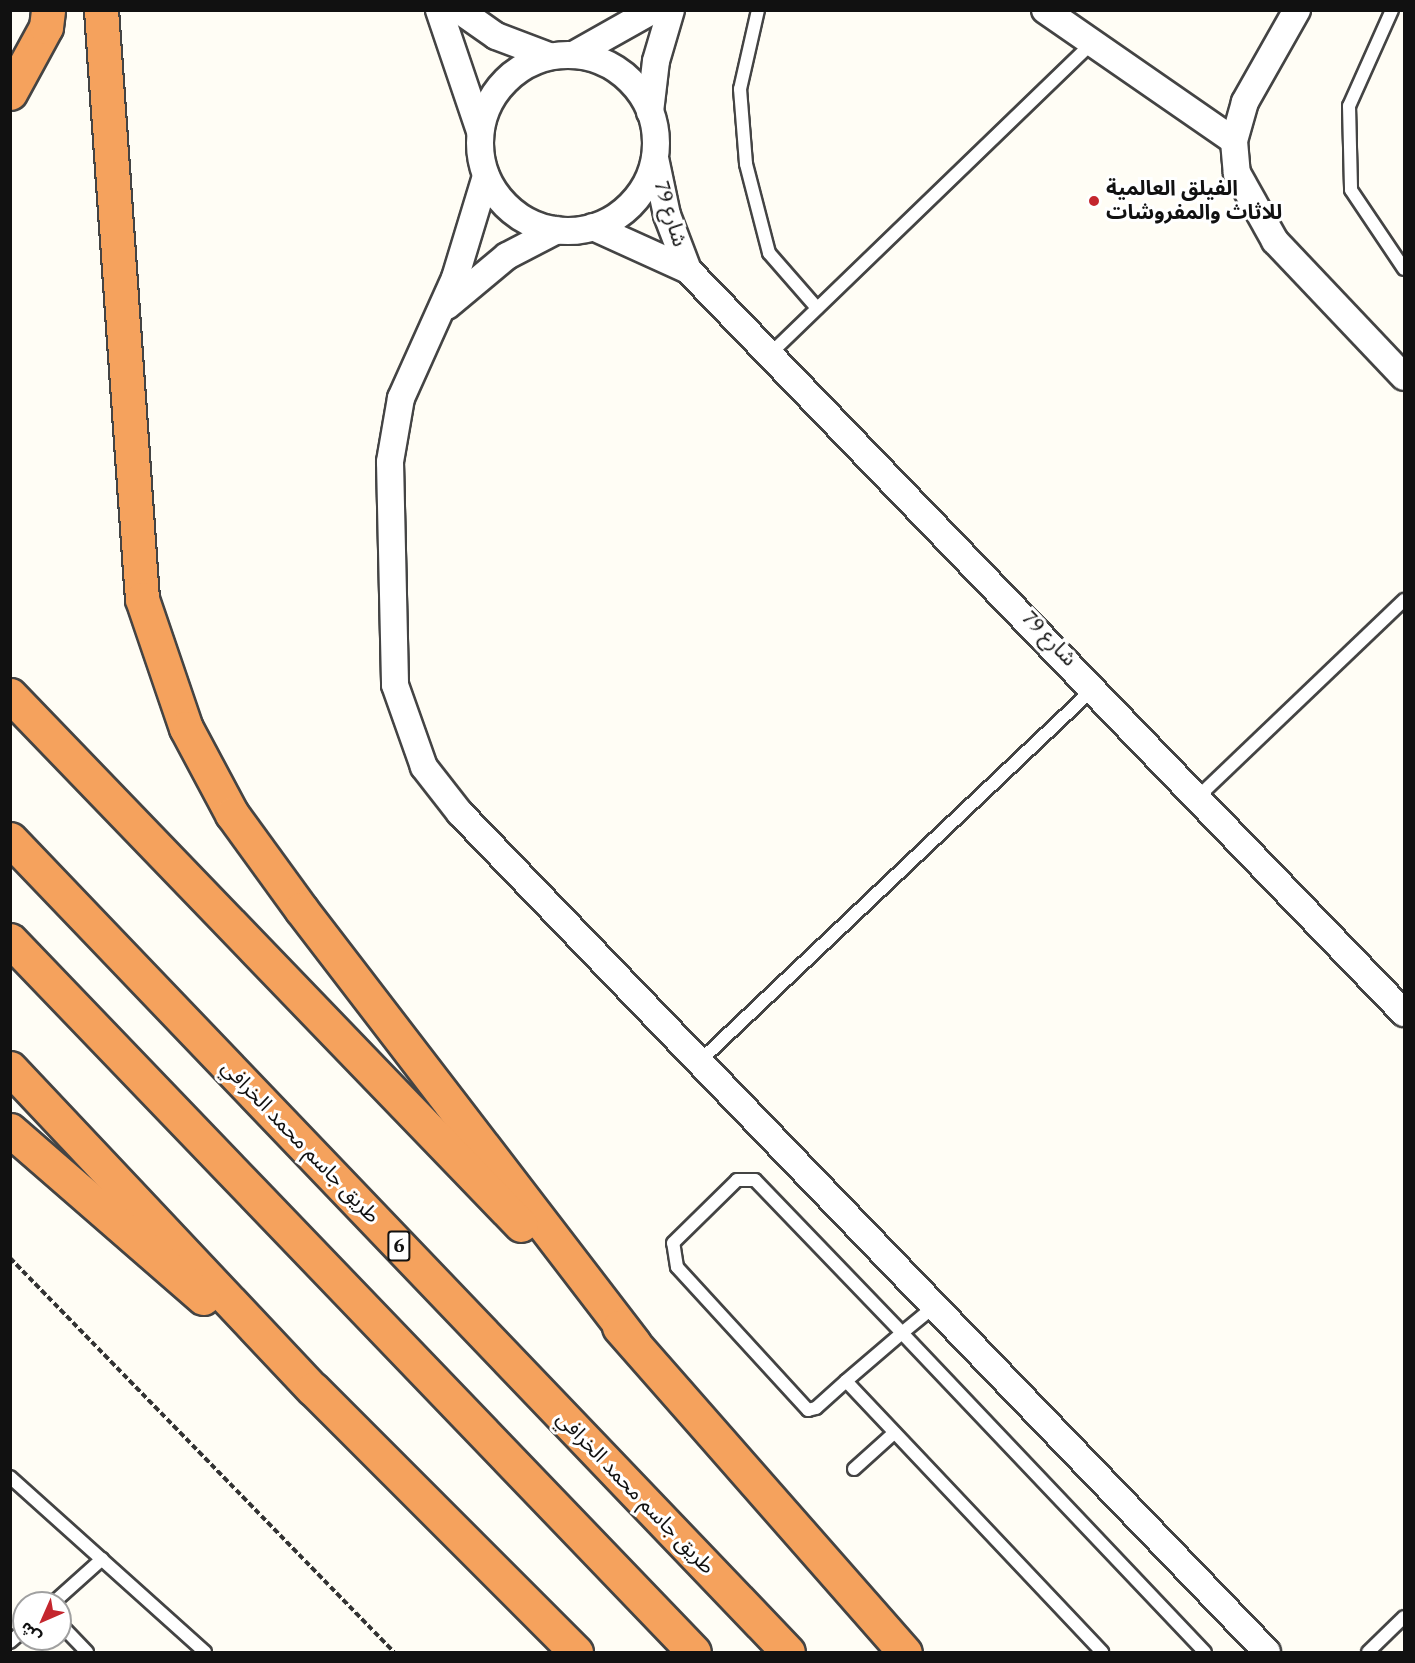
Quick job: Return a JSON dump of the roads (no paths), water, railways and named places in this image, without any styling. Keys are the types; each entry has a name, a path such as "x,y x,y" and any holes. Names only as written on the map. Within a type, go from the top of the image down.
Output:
{"highway":[{"path":"10,93 46,27 48,10"},
{"path":"101,10 142,599 186,728 232,814 301,909 634,1343"},
{"path":"10,695 634,1343 905,1653"},
{"name":"طريق جاسم محمد الخرافي","path":"10,839 788,1653"},
{"path":"10,940 694,1653"},
{"path":"10,1068 314,1389 576,1653"},
{"path":"10,1130 91,1205 314,1389"}],"street":[{"path":"439,10 480,131 486,176 442,310 408,378 390,462 392,656 400,714 441,791 702,1059 1267,1653"},
{"path":"459,10 496,36 549,56"},
{"path":"575,54 653,10"},
{"path":"442,310 507,256 557,230 593,227 634,202 655,158 650,112 656,60 671,10"},
{"path":"1045,10 1234,141"},
{"path":"1298,10 1245,102 1234,141 1237,174 1249,203 1275,241 1404,377"},
{"path":"480,131 485,110 511,74 549,56 575,54 612,66 641,94 650,112"},
{"name":"شارع 79","path":"655,158 667,216 688,270"},
{"path":"486,176 507,207 557,230"},
{"name":"شارع 79","path":"593,227 688,270 1095,687 1404,1013"}],"lane":[{"path":"758,10 740,89 746,164 769,253 817,308"},
{"path":"1392,10 1349,106 1351,189 1404,269"},
{"path":"770,354 1092,43"},
{"path":"1199,796 1404,600"},
{"path":"702,1059 1095,687"},
{"path":"936,1305 902,1333 816,1408 804,1409 672,1259 677,1237 737,1180 755,1180 902,1333 1205,1653"},
{"path":"846,1382 1102,1653"},
{"path":"854,1469 894,1433"},
{"path":"10,1477 205,1653"},
{"path":"66,1591 102,1559"},
{"path":"1368,1653 1404,1617"},
{"path":"72,1637 87,1653"}],"place":[{"name":"الفيلق العالمية للاثاث والمفروشات","path":"1094,201"}]}
